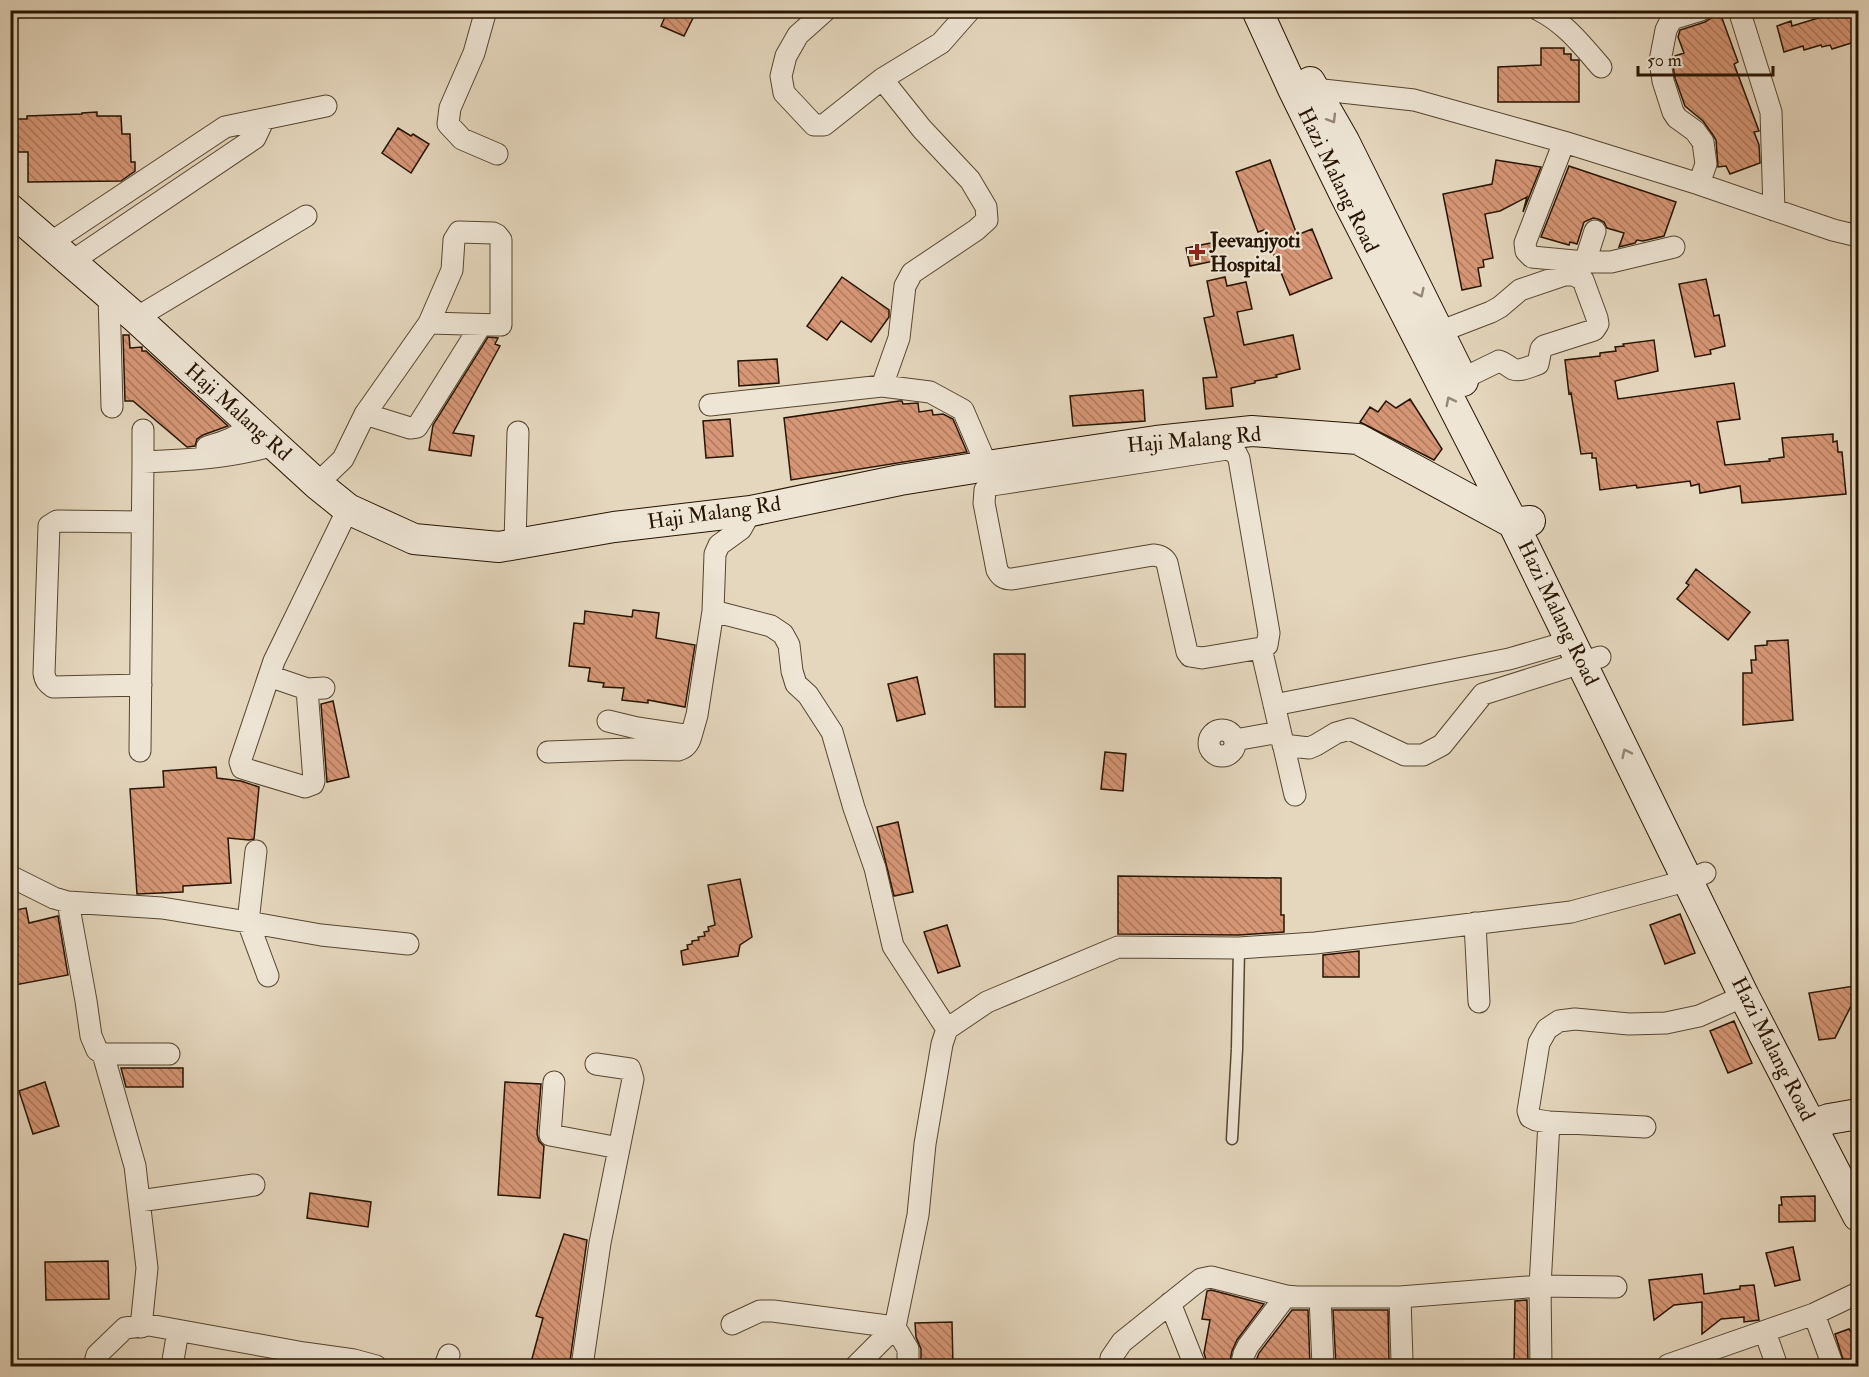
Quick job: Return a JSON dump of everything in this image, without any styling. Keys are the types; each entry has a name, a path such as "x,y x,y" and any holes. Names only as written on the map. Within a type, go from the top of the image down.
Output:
{"main road":[{"name":"Hazi Malang Road","path":"1257,10 1304,90 1357,192 1697,877 1858,1183"},
{"name":"Hazi Malang Road","path":"1278,10 1304,90"},
{"name":"Hazi Malang Road","path":"1357,192 1439,332 1462,379 1515,508"},
{"name":"Haji Malang Rd","path":"11,210 136,318 317,484 348,509 414,539 499,547 614,527 751,511 900,480 987,466 1156,441 1252,431 1358,439 1515,508"},
{"name":"Hazi Malang Road","path":"1697,877 1744,996 1831,1129 1858,1216"},
{"path":"1831,1129 1858,1114"}],"street":[{"path":"486,10 474,53 450,108 448,124 462,139 497,154"},
{"path":"826,10 798,35 786,56 781,76 784,93 814,125 824,125 882,79 941,43 970,10"},
{"path":"1539,10 1552,17 1573,35 1601,67"},
{"path":"1699,184 1706,164 1702,142 1695,131 1677,118 1673,112 1663,81 1660,61 1666,30 1671,20 1701,10"},
{"path":"1739,10 1771,112 1774,210"},
{"path":"882,79 922,129 970,180 986,207 987,220 976,230 912,273 905,286 899,338 882,386"},
{"path":"1304,90 1414,100 1564,142 1858,236"},
{"path":"60,252 225,127 326,106"},
{"path":"1564,142 1525,243 1526,251 1532,257 1611,262 1674,247"},
{"path":"136,318 306,216"},
{"path":"1585,262 1595,231"},
{"path":"317,484 344,459 365,414 429,323 452,270 456,234 459,232 497,235 501,240 501,325 429,323"},
{"path":"1439,332 1491,312 1520,290 1564,275 1574,275 1583,280 1597,318 1598,324 1594,330 1544,346 1538,364 1519,370 1499,361 1462,379"},
{"path":"109,295 112,407"},
{"path":"365,414 410,428 417,427 481,325"},
{"path":"710,405 882,386 930,392 963,410 987,466"},
{"path":"207,447 231,440 251,424"},
{"path":"140,752 143,430"},
{"path":"515,543 518,432"},
{"path":"143,462 199,460 249,452 274,445"},
{"path":"1224,449 1236,453 1239,459 1269,633 1267,645 1261,648 1202,658 1190,656 1187,652 1167,563 1159,556 1153,555 1004,579 997,570 984,503 985,490 992,485 1224,449"},
{"path":"269,676 316,688 314,781 306,787 242,768 240,762 269,676 294,618 348,509"},
{"path":"548,752 611,749 678,750 690,742 697,716 713,611 715,554 719,545 741,529 751,511"},
{"path":"141,685 53,687 48,684 44,673 49,526 57,521 142,522"},
{"path":"713,611 771,626 783,634 789,645 796,684 808,695 832,732 874,868 893,946 947,1029"},
{"path":"1261,648 1295,795"},
{"path":"1274,705 1509,659 1585,654"},
{"path":"1235,740 1282,739 1309,748 1336,733 1350,729 1405,755 1423,755 1442,745 1483,694 1585,654"},
{"path":"608,721 691,736"},
{"path":"256,851 248,922 268,976"},
{"path":"10,876 68,902 162,908 321,935 408,944"},
{"path":"856,1366 896,1327 918,1215 925,1144 942,1044 947,1029 987,1002 1118,947 1239,948 1315,942 1571,912 1697,877"},
{"path":"68,902 91,1036 97,1050 103,1054 169,1054"},
{"path":"1475,923 1479,1002"},
{"path":"1645,1127 1549,1122 1530,1117 1528,1111 1539,1043 1547,1029 1559,1021 1575,1019 1629,1024 1666,1023 1699,1016 1744,996"},
{"path":"103,1054 135,1166 147,1268 141,1327"},
{"path":"582,1366 600,1243 633,1083 633,1074 627,1068 596,1064"},
{"path":"554,1082 550,1135 619,1148"},
{"path":"1541,1366 1540,1286 1549,1122"},
{"path":"139,1201 254,1185"},
{"path":"1110,1366 1122,1342 1201,1279 1210,1277 1286,1296 1320,1297 1400,1297 1540,1286 1616,1287"},
{"path":"1668,1365 1814,1314 1858,1293"},
{"path":"1241,1366 1248,1346 1286,1296"},
{"path":"1320,1297 1323,1366"},
{"path":"1400,1297 1402,1361"},
{"path":"1170,1302 1195,1366"},
{"path":"732,1324 760,1311 773,1311 896,1327"},
{"path":"1814,1314 1833,1366"},
{"path":"94,1366 98,1355 125,1328 149,1325 354,1360 376,1366"},
{"path":"896,1327 908,1349 908,1366"},
{"path":"172,1366 178,1331"},
{"path":"1765,1332 1777,1366"}],"lane":[{"path":"1232,1139 1238,1050 1239,948"}],"building":[{"path":"668,10 697,10 684,36 661,26"},
{"path":"1719,10 1738,62 1734,64 1759,131 1754,132 1759,145 1760,163 1730,174 1726,166 1718,167 1716,140 1713,135 1703,121 1685,106 1673,65 1678,63 1675,56 1684,53 1678,37 1680,30 1705,22 1711,18 1713,12"},
{"path":"1836,10 1858,10 1858,41 1832,49 1830,45 1822,47 1821,45 1804,50 1803,46 1784,52 1777,26 1791,21 1792,26 1825,16 1824,14"},
{"path":"1541,48 1564,48 1564,54 1571,54 1571,60 1579,60 1579,102 1498,102 1498,67 1541,65"},
{"path":"97,112 97,116 121,116 122,134 130,134 131,162 135,162 135,171 121,181 28,182 28,152 18,152 17,119 27,119 27,116"},
{"path":"398,128 429,144 411,173 382,153"},
{"path":"1270,160 1297,235 1312,229 1332,278 1290,295 1264,230 1258,232 1236,172"},
{"path":"1496,160 1541,167 1523,212 1527,197 1500,211 1485,214 1493,258 1483,260 1484,267 1478,268 1481,286 1462,290 1443,194 1492,184"},
{"path":"1569,166 1676,202 1664,236 1643,241 1637,240 1635,243 1619,247 1624,233 1607,228 1604,222 1593,218 1584,222 1577,244 1570,242 1569,245 1541,237"},
{"path":"1211,243 1214,261 1190,266 1186,248"},
{"path":"842,277 889,310 889,317 871,342 841,321 827,340 807,326"},
{"path":"1225,277 1227,286 1246,282 1252,309 1237,312 1244,345 1293,335 1300,369 1231,388 1233,406 1206,409 1203,378 1217,377 1204,318 1214,316 1207,281"},
{"path":"1706,279 1714,316 1719,315 1725,346 1710,350 1711,354 1695,357 1679,284"},
{"path":"123,335 129,335 130,348 142,347 142,351 146,351 228,426 203,435 197,439 195,446 187,447 133,401 125,401"},
{"path":"488,337 498,338 495,344 500,346 453,433 474,436 471,456 429,450 433,425"},
{"path":"1654,340 1658,371 1615,381 1618,399 1734,383 1740,419 1717,422 1725,465 1770,461 1769,459 1784,457 1782,438 1833,434 1833,442 1837,441 1838,452 1842,452 1846,494 1742,503 1740,486 1700,493 1699,484 1691,486 1690,481 1600,490 1596,458 1592,458 1592,453 1581,454 1565,360 1600,356 1600,353 1616,351 1615,347 1624,346 1623,344"},
{"path":"777,359 779,383 739,386 738,361"},
{"path":"1143,390 1145,421 1073,426 1070,396"},
{"path":"1410,399 1442,449 1434,460 1360,422 1370,407 1378,412 1386,401 1396,408"},
{"path":"902,401 903,404 918,403 919,412 932,410 933,415 943,414 953,419 967,452 791,480 784,418"},
{"path":"730,419 733,456 706,458 703,421"},
{"path":"1696,569 1750,612 1728,640 1677,599 1689,585 1686,583"},
{"path":"633,610 659,613 656,638 695,645 685,707 648,700 648,703 622,700 624,688 603,687 604,683 588,681 590,668 569,666 574,623 584,624 585,611 632,617"},
{"path":"1788,640 1793,720 1743,725 1743,673 1752,673 1751,660 1756,660 1755,646 1767,645 1767,641"},
{"path":"994,654 1025,654 1025,707 995,707"},
{"path":"917,677 925,714 897,721 888,684"},
{"path":"333,701 349,777 327,782 321,704"},
{"path":"1105,752 1126,754 1123,791 1101,789"},
{"path":"216,767 217,778 241,781 259,787 254,839 228,838 231,883 183,886 183,892 137,894 130,789 164,787 163,771"},
{"path":"898,822 913,892 894,896 877,827"},
{"path":"1118,876 1281,878 1281,915 1284,915 1284,932 1239,935 1118,934"},
{"path":"740,879 752,937 740,945 738,956 683,965 681,951 688,949 687,945 692,944 692,941 699,940 698,937 705,936 704,932 709,931 708,927 715,925 708,885"},
{"path":"26,908 29,923 58,916 68,975 15,985 10,963 10,911"},
{"path":"1680,914 1695,953 1665,964 1650,925"},
{"path":"947,925 960,966 938,973 924,932"},
{"path":"1359,951 1359,977 1323,977 1323,955"},
{"path":"1854,986 1855,998 1835,1038 1819,1040 1809,993"},
{"path":"1734,1021 1752,1063 1728,1073 1710,1031"},
{"path":"121,1068 183,1068 183,1087 126,1087"},
{"path":"45,1082 59,1126 33,1134 19,1091"},
{"path":"505,1082 541,1084 537,1134 544,1146 540,1198 498,1195"},
{"path":"310,1193 371,1202 368,1227 307,1218"},
{"path":"1815,1196 1815,1221 1779,1222 1781,1197"},
{"path":"564,1234 587,1240 570,1361 568,1366 530,1366 543,1318 536,1316"},
{"path":"1793,1247 1800,1280 1775,1286 1766,1253"},
{"path":"108,1261 109,1299 46,1300 45,1262"},
{"path":"1702,1274 1704,1294 1754,1285 1759,1320 1744,1322 1744,1317 1721,1319 1702,1334 1702,1302 1674,1305 1654,1320 1649,1280"},
{"path":"1211,1290 1264,1304 1237,1340 1229,1366 1208,1366 1204,1353 1210,1320 1202,1319 1207,1291"},
{"path":"1527,1300 1528,1366 1514,1366 1515,1301"},
{"path":"1292,1310 1308,1310 1310,1366 1254,1366 1259,1353"},
{"path":"1333,1310 1388,1310 1389,1362 1349,1363 1349,1366 1336,1366"},
{"path":"952,1322 953,1366 921,1366 921,1349 916,1337 915,1323"},
{"path":"1849,1329 1858,1342 1858,1366 1845,1366 1835,1334"}],"place":[{"name":"Jeevanjyoti Hospital","path":"1197,252"}]}
